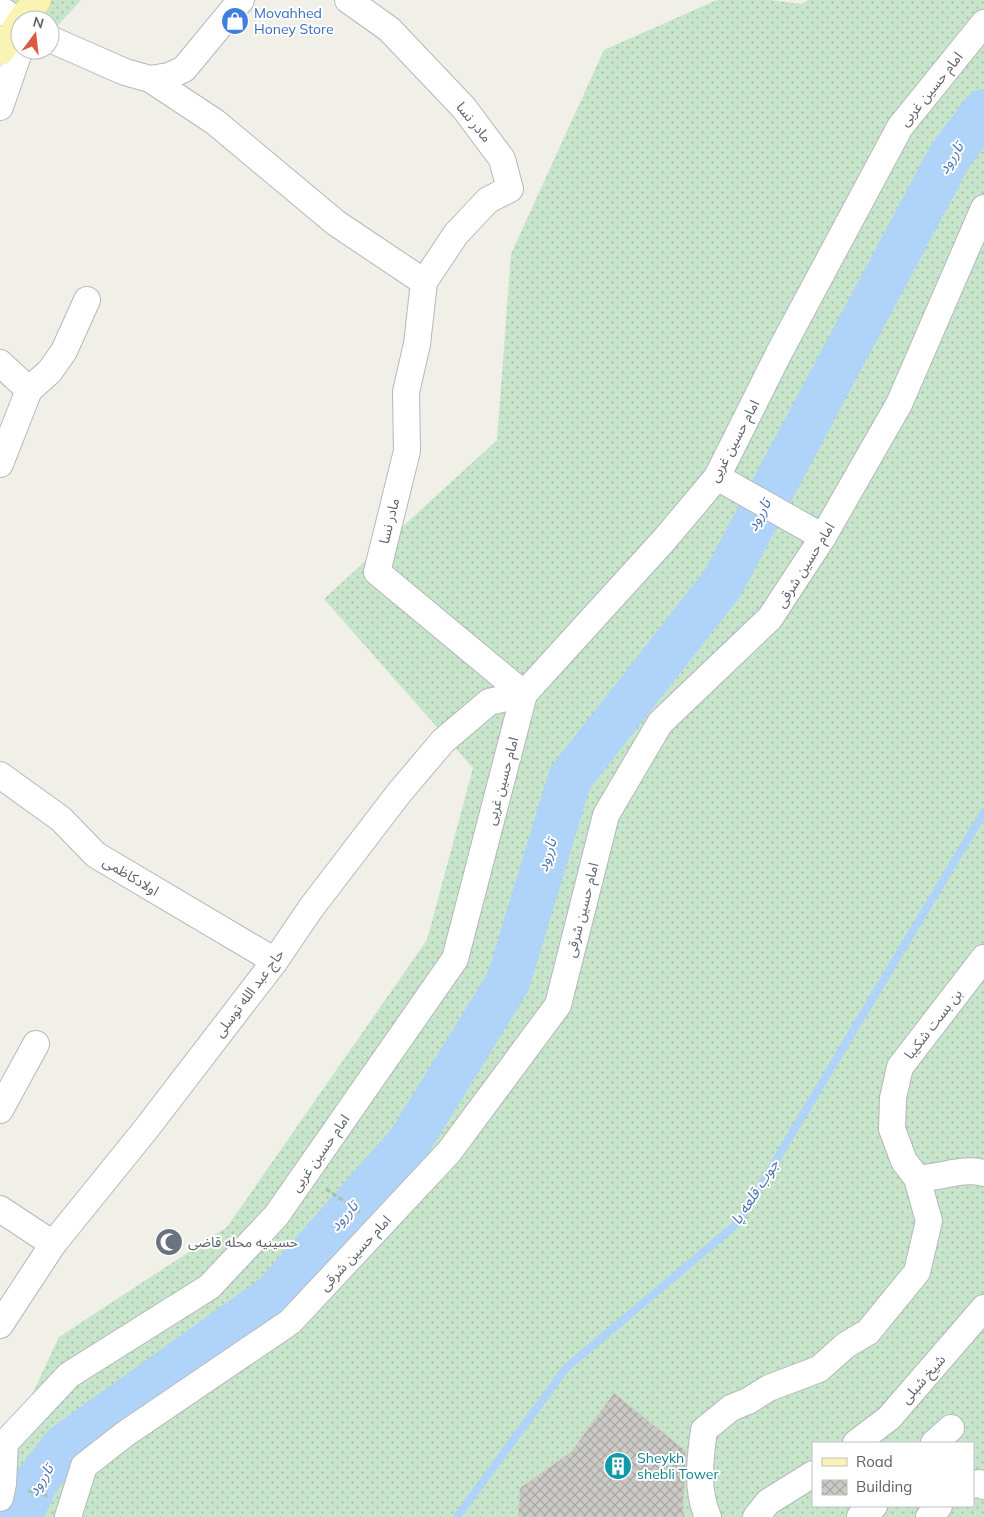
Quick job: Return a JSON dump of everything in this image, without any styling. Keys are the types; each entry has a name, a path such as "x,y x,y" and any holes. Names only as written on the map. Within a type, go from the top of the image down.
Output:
{"main road":[{"path":"1,50 10,37"}],"street":[{"path":"150,79 169,76 184,69 241,0"},
{"name":"مادر نسا","path":"348,0 389,28 464,108 502,158 510,188 488,200 456,234 424,282 417,344 406,392 407,451 377,572 524,694"},
{"name":"امام حسین غربی","path":"12,1494 3,1484 2,1439 70,1375 209,1287 276,1216 455,959 524,694 665,539 717,477 779,353 900,126 984,23"},
{"path":"60,44 108,66 150,79 215,122 245,149 336,223 424,282"},
{"path":"0,107 18,56 1,50"},
{"name":"امام حسین شرقی","path":"69,1508 84,1466 125,1434 290,1322 449,1152 558,1005 606,815 660,723 770,618 823,537 899,404 984,208"},
{"path":"0,464 29,390 50,371 64,351 87,300"},
{"path":"0,363 29,390"},
{"path":"717,477 823,537"},
{"name":"حاج عبد الله توسلی","path":"0,1325 8,1297 146,1129 275,961 310,908 399,793 443,741 489,702 524,694"},
{"name":"اولادکاظمی","path":"0,775 61,819 96,856 275,961"},
{"name":"بن بست شکیبا","path":"708,1517 702,1503 700,1462 704,1430 731,1408 748,1401 770,1388 819,1369 846,1345 868,1332 917,1272 929,1221 917,1178 904,1161 892,1129 893,1098 900,1066 984,958"},
{"path":"0,1110 36,1044"},
{"path":"917,1178 930,1179 951,1173 984,1173"},
{"path":"0,1210 53,1244"},
{"name":"شیخ شبلی","path":"857,1442 889,1418 984,1308"},
{"path":"756,1517 768,1502 812,1475"},
{"path":"860,1517 873,1507"},
{"path":"929,1517 938,1507"}],"path":[{"path":"305,1174 380,1226"},
{"path":"12,1494 69,1508"}],"green space":[{"path":"0,0 81,0 60,23 60,10 10,10 10,60 27,60 0,90"},
{"path":"717,0 770,0 802,4 808,0 984,0 984,1517 0,1517 0,1463 59,1337 227,1227 427,940 473,768 324,599 497,440 511,254 604,50"}],"building":[{"name":"Sheykh shebli Tower","path":"614,1393 686,1451 683,1510 685,1517 518,1517 520,1488 571,1452"}],"waterway":[{"name":"تاررود","path":"20,1517 36,1482 64,1446 275,1295 410,1141 508,982 570,778 722,584 950,156 984,111"},
{"name":"جوب قلعه پا","path":"457,1517 566,1368 739,1222 984,812"}],"place":[{"name":"Movahhed Honey Store","path":"235,21"},
{"name":"حسینیه محله قاضی","path":"169,1242"},
{"name":"Sheykh shebli Tower","path":"618,1466"}]}
